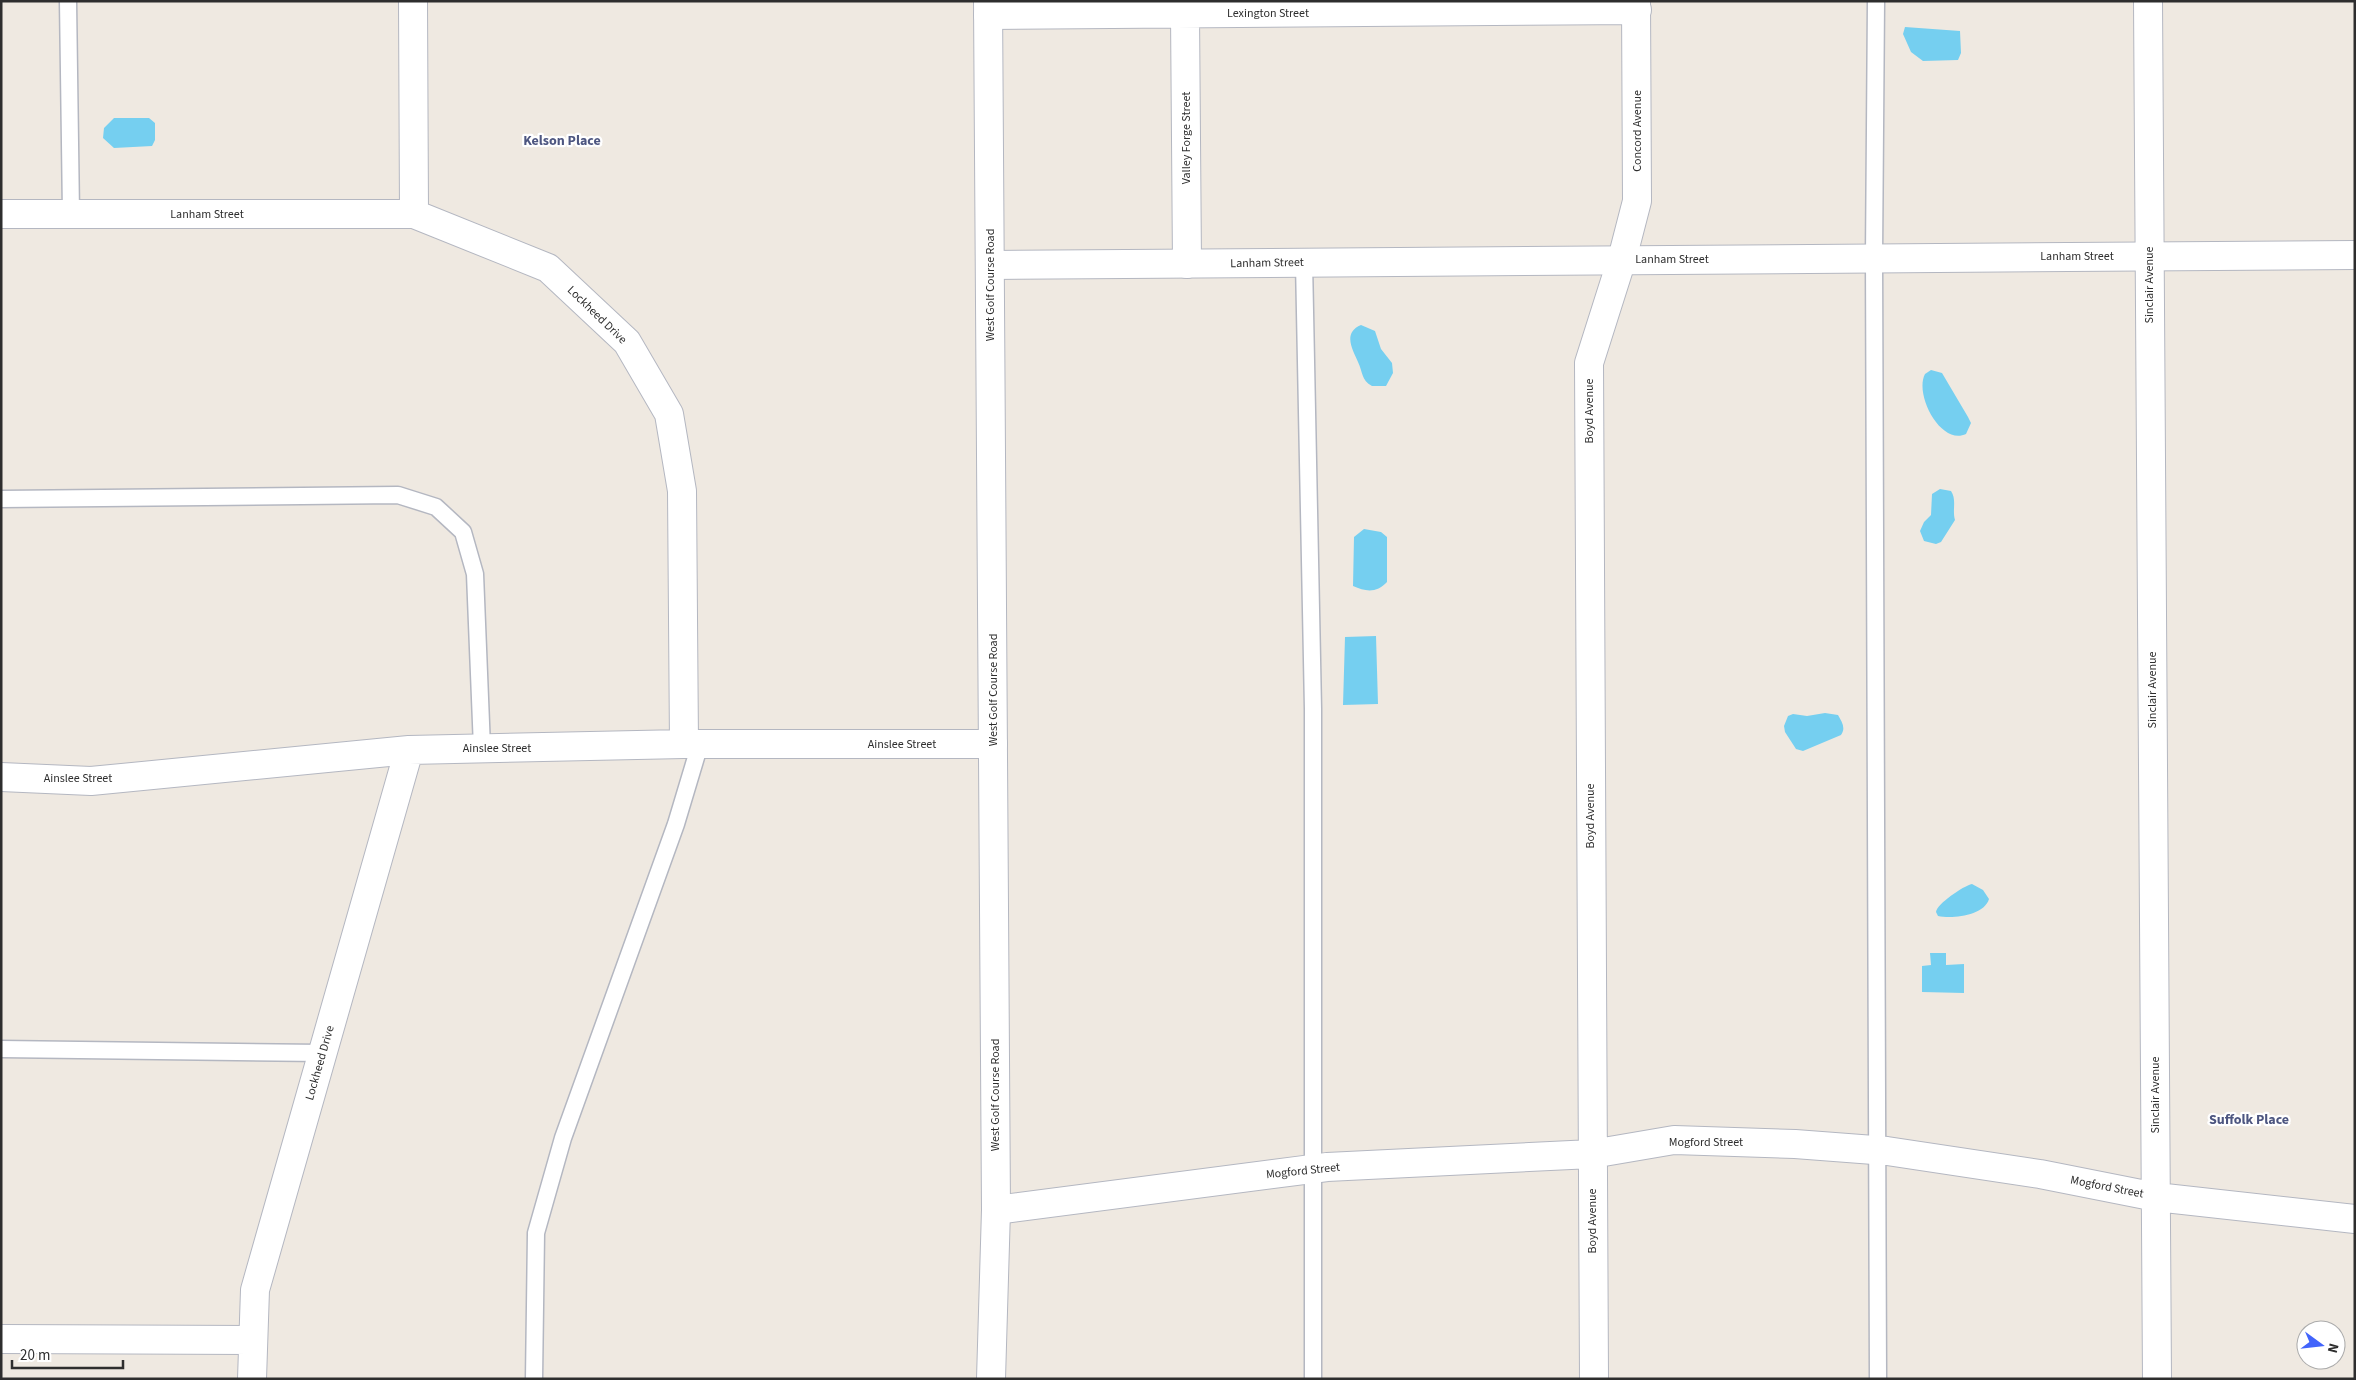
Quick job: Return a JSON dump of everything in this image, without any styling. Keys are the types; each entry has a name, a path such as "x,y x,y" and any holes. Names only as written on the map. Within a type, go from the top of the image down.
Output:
{"street":[{"path":"413,1 414,214"},
{"name":"Sinclair Avenue","path":"2148,1 2156,1379"},
{"name":"Lexington Street","path":"988,8 1185,14 1636,6"},
{"name":"Concord Avenue","path":"1622,259 1637,201 1636,6"},
{"name":"West Golf Course Road","path":"988,8 996,1210 991,1379"},
{"name":"Valley Forge Street","path":"1185,14 1187,264"},
{"name":"Lanham Street","path":"1,214 414,214"},
{"name":"Lockheed Drive","path":"414,214 548,268 627,342 669,414 682,491 692,744"},
{"name":"Lanham Street","path":"990,265 1874,257 2355,255"},
{"name":"Boyd Avenue","path":"1594,1379 1589,363 1622,259"},
{"name":"Ainslee Street","path":"1,777 90,781 409,750 692,744 994,744"},
{"name":"Lockheed Drive","path":"252,1379 255,1290 409,750"},
{"name":"Mogford Street","path":"996,1210 1313,1168 1592,1154 1674,1140 1878,1150 2040,1174 2156,1197 2355,1218"},
{"path":"1,1339 252,1340"}],"lane":[{"path":"68,1 71,214"},
{"path":"1876,1 1874,257 1878,1379"},
{"path":"1304,262 1313,719 1313,1379"},
{"path":"1,499 398,495 436,507 464,532 475,574 482,748"},
{"path":"534,1379 536,1233 563,1138 676,824 692,744"},
{"path":"1,1049 323,1053"}],"water":[{"path":"1905,27 1960,31 1961,53 1958,60 1923,61 1911,52 1903,34"},
{"path":"114,118 149,118 155,123 155,140 152,146 114,148 103,138 104,128"},
{"path":"1361,325 1375,331 1381,349 1392,363 1393,373 1386,386 1372,386 1368,384 1363,376 1350,342 1352,332"},
{"path":"1931,370 1942,373 1968,417 1971,423 1966,434 1957,436 1948,433 1939,426 1932,416 1923,394 1925,374"},
{"path":"1940,489 1951,491 1953,494 1955,520 1941,542 1936,544 1924,541 1920,531 1924,522 1931,515 1932,494"},
{"path":"1364,529 1381,532 1387,537 1387,582 1375,590 1353,586 1354,537"},
{"path":"1376,636 1378,704 1343,705 1345,637"},
{"path":"1825,713 1838,715 1843,727 1841,735 1803,751 1796,749 1785,732 1784,726 1788,716 1793,714 1807,716"},
{"path":"1972,884 1983,890 1989,899 1986,905 1967,915 1938,916 1937,909 1945,900"},
{"path":"1930,953 1946,953 1946,965 1964,964 1964,993 1922,992 1922,966 1931,965"}],"district":[{"name":"Kelson Place","path":"562,141"},
{"name":"Suffolk Place","path":"2249,1120"}]}
